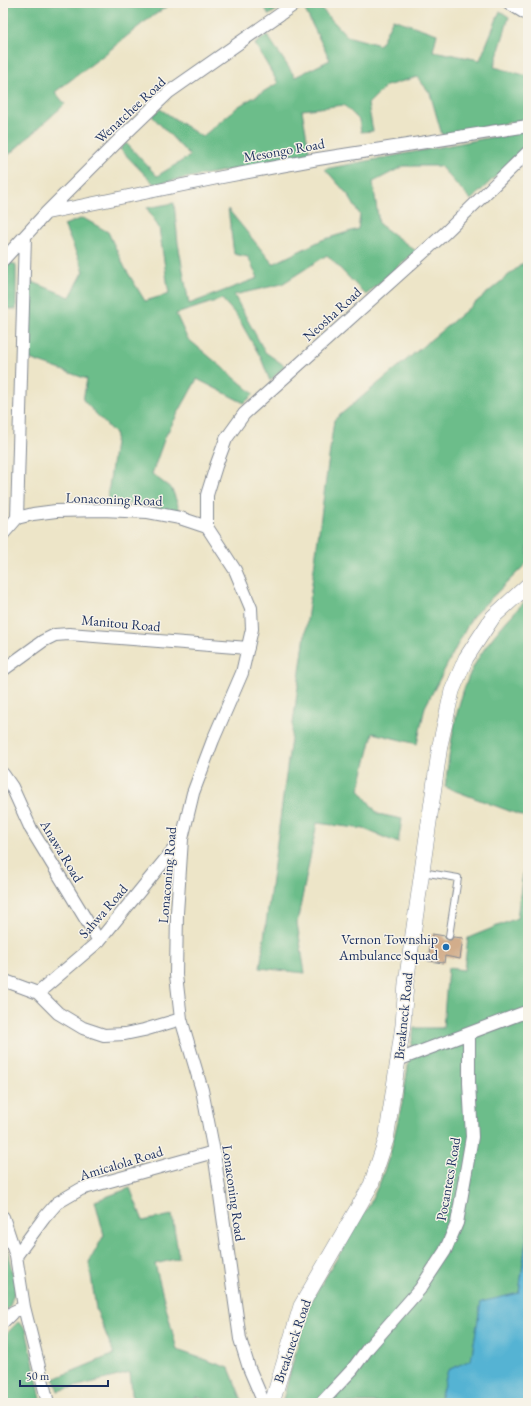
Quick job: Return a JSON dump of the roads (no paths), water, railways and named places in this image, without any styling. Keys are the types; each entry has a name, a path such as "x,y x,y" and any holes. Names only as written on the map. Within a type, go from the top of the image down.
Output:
{"street":[{"name":"Wenatchee Road","path":"3,260 46,213 169,92 296,3"},
{"path":"509,3 528,14"},
{"name":"Mesongo Road","path":"46,213 222,176 318,159 528,126"},
{"name":"Neosha Road","path":"207,527 207,495 216,466 226,439 244,414 445,233 528,152"},
{"path":"3,534 17,518 25,236"},
{"name":"Lonaconing Road","path":"17,518 56,511 102,510 148,512 180,518 207,527 235,570 251,608 252,629 242,673 213,740 193,793 182,839 177,913 176,975 181,1019 202,1090 214,1152 240,1339 249,1368 264,1403"},
{"name":"Breakneck Road","path":"272,1403 302,1306 371,1185 386,1140 403,1025 406,983 440,745 452,691 466,658 493,617 528,585"},
{"name":"Manitou Road","path":"3,670 43,641 55,635 69,634 248,648"},
{"name":"Anawa Road","path":"3,774 12,787 31,829 99,941"},
{"name":"Sahwa Road","path":"38,993 99,941 182,839"},
{"path":"3,980 38,993 58,1013 83,1028 104,1035 131,1033 181,1019"},
{"path":"398,1060 528,1011"},
{"name":"Pocantecs Road","path":"321,1403 352,1370 369,1347 420,1289 445,1251 457,1223 472,1137 469,1083 469,1034"},
{"name":"Amicalola Road","path":"16,1256 57,1203 81,1189 214,1152"},
{"path":"3,1217 16,1256 24,1307 48,1403"},
{"path":"3,1322 13,1312 24,1307"}],"lane":[{"path":"422,872 458,878 449,936"}],"water":[{"path":"528,1228 528,1403 439,1403 448,1370 471,1360 481,1302 519,1293"}],"place":[{"name":"Vernon Township Ambulance Squad","path":"446,947"}]}
